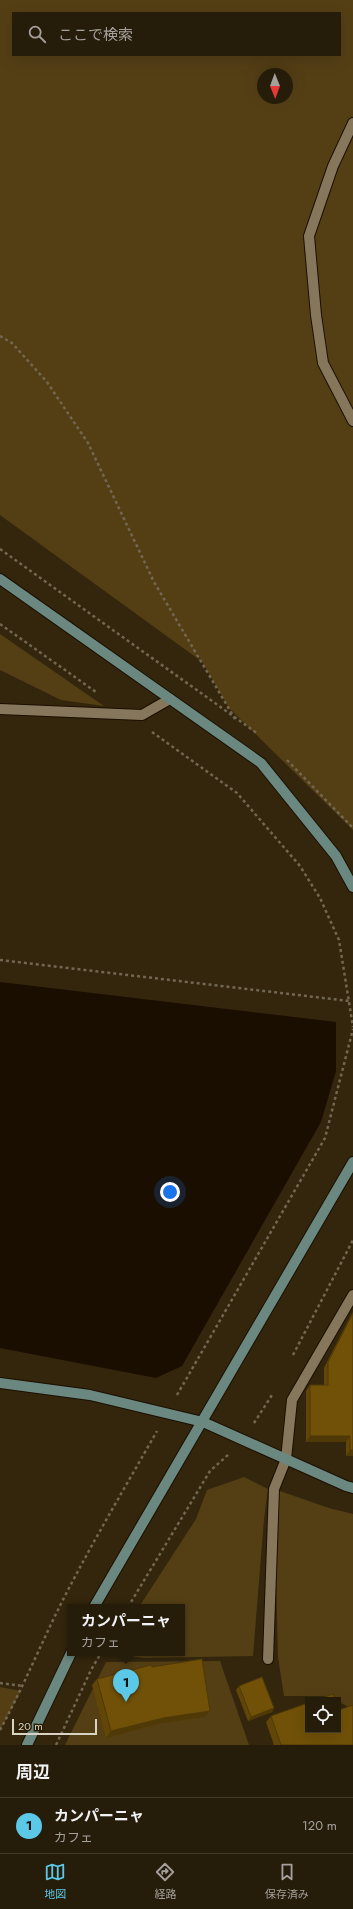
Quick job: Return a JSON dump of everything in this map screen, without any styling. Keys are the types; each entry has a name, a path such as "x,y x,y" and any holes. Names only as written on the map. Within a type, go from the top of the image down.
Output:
{"street":[{"path":"353,122 333,166 309,236 316,315 323,362 353,421"},
{"path":"0,579 261,763 336,856 353,887"},
{"path":"0,710 142,715 170,699"},
{"path":"96,1604 353,1162"},
{"path":"268,1659 274,1489 286,1459 292,1400 353,1295"},
{"path":"0,1383 90,1395 203,1422 243,1442 353,1488"},
{"path":"27,1745 70,1656"}],"path":[{"path":"0,336 12,343 47,382 88,442 154,582 241,728"},
{"path":"0,624 237,793 300,866 320,898 339,940 353,1028 326,1138 166,1413 68,1590 23,1686 0,1730"},
{"path":"0,960 349,1001"},
{"path":"56,1745 90,1670 99,1656"},
{"path":"0,1683 23,1686"}],"shaded area":[{"path":"0,0 353,0 353,830 229,708 196,651 201,661 0,515"},
{"path":"0,634 104,706 61,700 0,670"},
{"path":"0,982 336,1022 336,1071 321,1122 182,1366 156,1378 0,1348"},
{"path":"244,1477 268,1489 264,1519 253,1656 144,1658 130,1656 185,1656 185,1604 141,1604 196,1519 207,1490"},
{"path":"274,1489 329,1508 353,1514 353,1706 350,1708 341,1703 341,1697 284,1696 278,1657"},
{"path":"220,1661 249,1745 65,1745 106,1662"},
{"path":"0,1687 21,1691 0,1730"}],"building":[{"path":"353,1313 353,1450 350,1450 350,1436 310,1436 310,1385 328,1385 328,1362"},
{"path":"202,1659 210,1711 163,1718 111,1731 97,1679 151,1665 152,1667"},
{"path":"262,1677 274,1708 251,1717 239,1686"},
{"path":"333,1694 334,1697 325,1697"},
{"path":"305,1704 305,1733 341,1733 341,1709 353,1705 353,1745 281,1745 271,1716"}],"place":[{"name":"カンパーニャ","path":"126,1702"}]}
